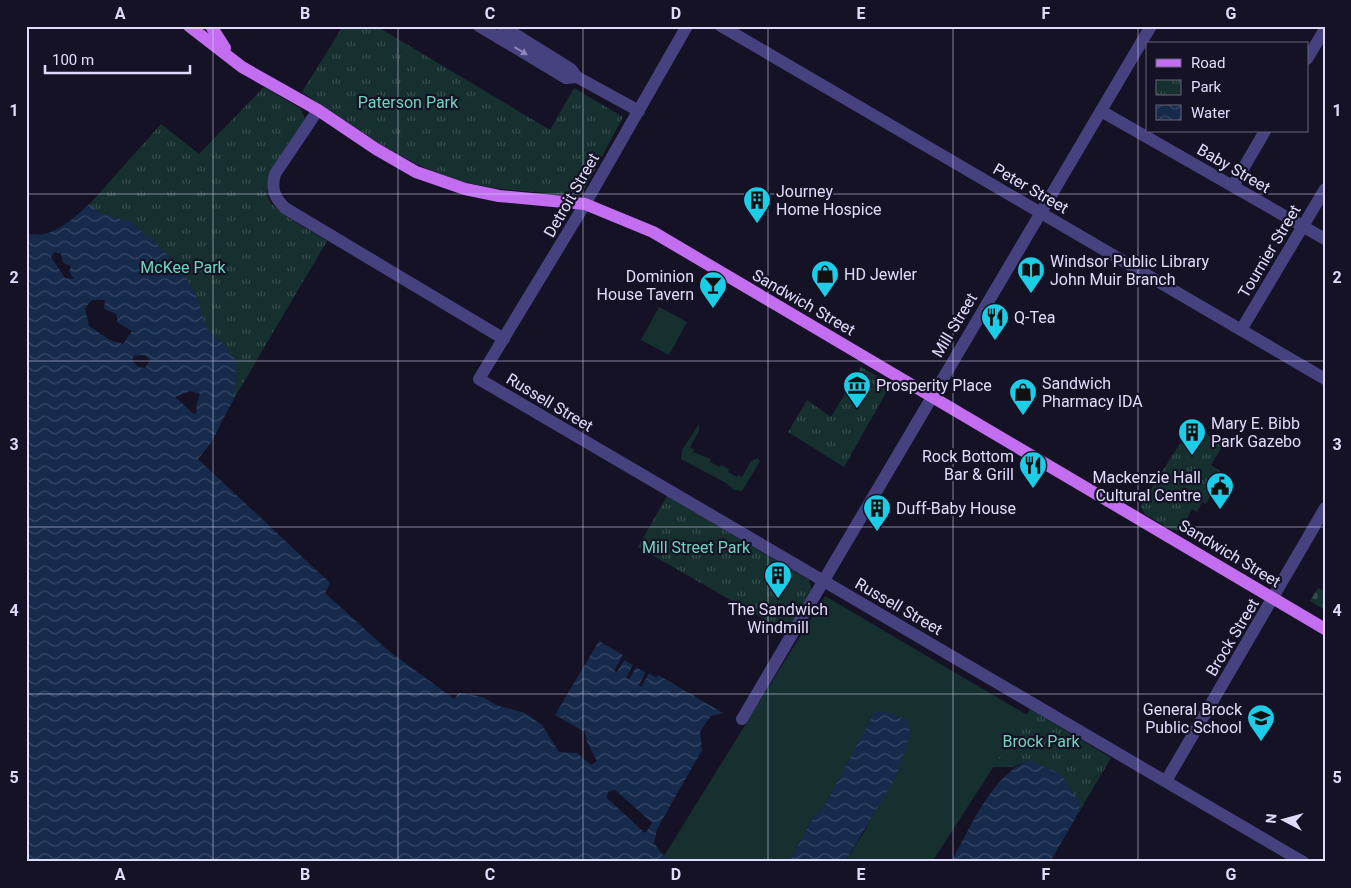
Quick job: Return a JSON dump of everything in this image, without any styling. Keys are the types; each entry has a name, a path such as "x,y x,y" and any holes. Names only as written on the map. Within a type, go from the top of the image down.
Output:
{"main road":[{"path":"189,26 242,67"},
{"path":"211,26 214,35 242,67"},
{"name":"Sandwich Street","path":"242,67 318,110 376,149 416,172 438,181 500,196 585,204 653,232 932,395 1325,629"}],"street":[{"path":"479,26 566,78 577,77"},
{"path":"502,26 571,69 577,77 639,111"},
{"name":"Detroit Street","path":"479,379 585,204 687,26"},
{"name":"Peter Street","path":"722,26 1325,379"},
{"name":"Mill Street","path":"742,719 1151,26"},
{"path":"1308,57 1325,30"},
{"path":"318,110 275,174 273,192 285,208 504,339"},
{"name":"Baby Street","path":"1101,110 1325,239"},
{"path":"1233,186 1264,132"},
{"name":"Tournier Street","path":"1241,330 1325,190"},
{"name":"Russell Street","path":"479,379 1303,862"},
{"name":"Brock Street","path":"1166,781 1325,508"}],"green space":[{"name":"Paterson Park","path":"343,26 376,26 550,130 574,88 623,117 582,194 576,196 499,189 450,177 427,169 383,146 302,92"},
{"name":"McKee Park","path":"264,87 301,109 305,119 273,169 267,190 268,198 285,215 327,241 212,436 46,253 161,124 199,154"},
{"path":"659,307 687,322 669,355 641,340"},
{"name":"Prosperity Place","path":"861,367 891,384 844,467 788,432 807,400 831,417"},
{"path":"699,424 699,431 690,447 694,450 693,452 711,459 710,462 720,467 721,465 729,469 728,472 737,477 738,475 742,477 751,461 758,458 760,461 742,491 734,490 726,483 681,459 682,450"},
{"path":"1192,424 1223,445 1211,465 1223,473 1206,504 1202,502 1197,512 1192,509 1180,531 1170,529 1146,515 1140,507"},
{"name":"Mill Street Park","path":"667,496 809,580 812,591 788,633 638,547"},
{"path":"1325,586 1325,610 1310,601 1318,588 1322,590"},
{"path":"825,596 1027,715 932,862 845,862 867,828 876,712 824,806 813,818 789,862 675,862 664,856"},
{"name":"Brock Park","path":"1030,709 1111,758 1080,810 1078,800 1028,760 1013,767 993,767"}],"water":[{"path":"89,204 102,214 132,222 147,237 150,236 183,273 197,297 206,328 220,340 236,361 234,398 211,443 198,459 330,583 325,593 390,652 454,699 459,693 483,697 496,705 525,713 542,725 559,752 577,753 591,765 597,761 587,742 585,732 555,715 599,641 623,655 616,672 624,660 633,665 627,678 629,679 636,667 646,673 639,685 641,687 649,673 656,677 658,675 723,713 711,716 700,731 702,750 657,829 654,843 664,856 675,862 26,862 26,233 35,235 52,231 68,222","holes":["615,790 652,823 646,832 607,798 608,792"]},
{"path":"875,712 890,713 907,720 910,735 895,779 845,862 789,862 813,818 824,806"},
{"path":"1028,760 1061,774 1078,800 1080,810 1050,862 951,862 974,819 992,791 1015,768"}],"pier":[{"path":"55,252 61,254 63,263 71,266 69,271 74,279 65,278 51,257"},
{"path":"92,300 105,300 104,309 116,314 118,323 132,331 123,344 110,340 89,326 85,308"},
{"path":"144,355 150,360 145,368 138,367 132,360 134,356"},
{"path":"190,391 200,394 196,405 197,412 194,414 175,397"},
{"path":"623,655 658,675 656,677 649,673 641,687 639,685 646,672 636,667 629,679 626,678 633,665 624,660 617,672 614,671"},
{"path":"615,790 652,823 645,833 607,798 608,792","holes":["615,793 649,823 645,829 609,797 610,794"]}],"place":[{"name":"Journey Home Hospice","path":"757,224"},
{"name":"Windsor Public Library John Muir Branch","path":"1031,294"},
{"name":"HD Jewler","path":"825,298"},
{"name":"Dominion House Tavern","path":"713,309"},
{"name":"Q-Tea","path":"995,341"},
{"name":"Prosperity Place","path":"857,409"},
{"name":"Sandwich Pharmacy IDA","path":"1023,416"},
{"name":"Mary E. Bibb Park Gazebo","path":"1192,456"},
{"name":"Rock Bottom Bar & Grill","path":"1033,489"},
{"name":"Mackenzie Hall Cultural Centre","path":"1220,510"},
{"name":"Duff-Baby House","path":"877,532"},
{"name":"The Sandwich Windmill","path":"778,599"},
{"name":"General Brock Public School","path":"1261,742"}]}
